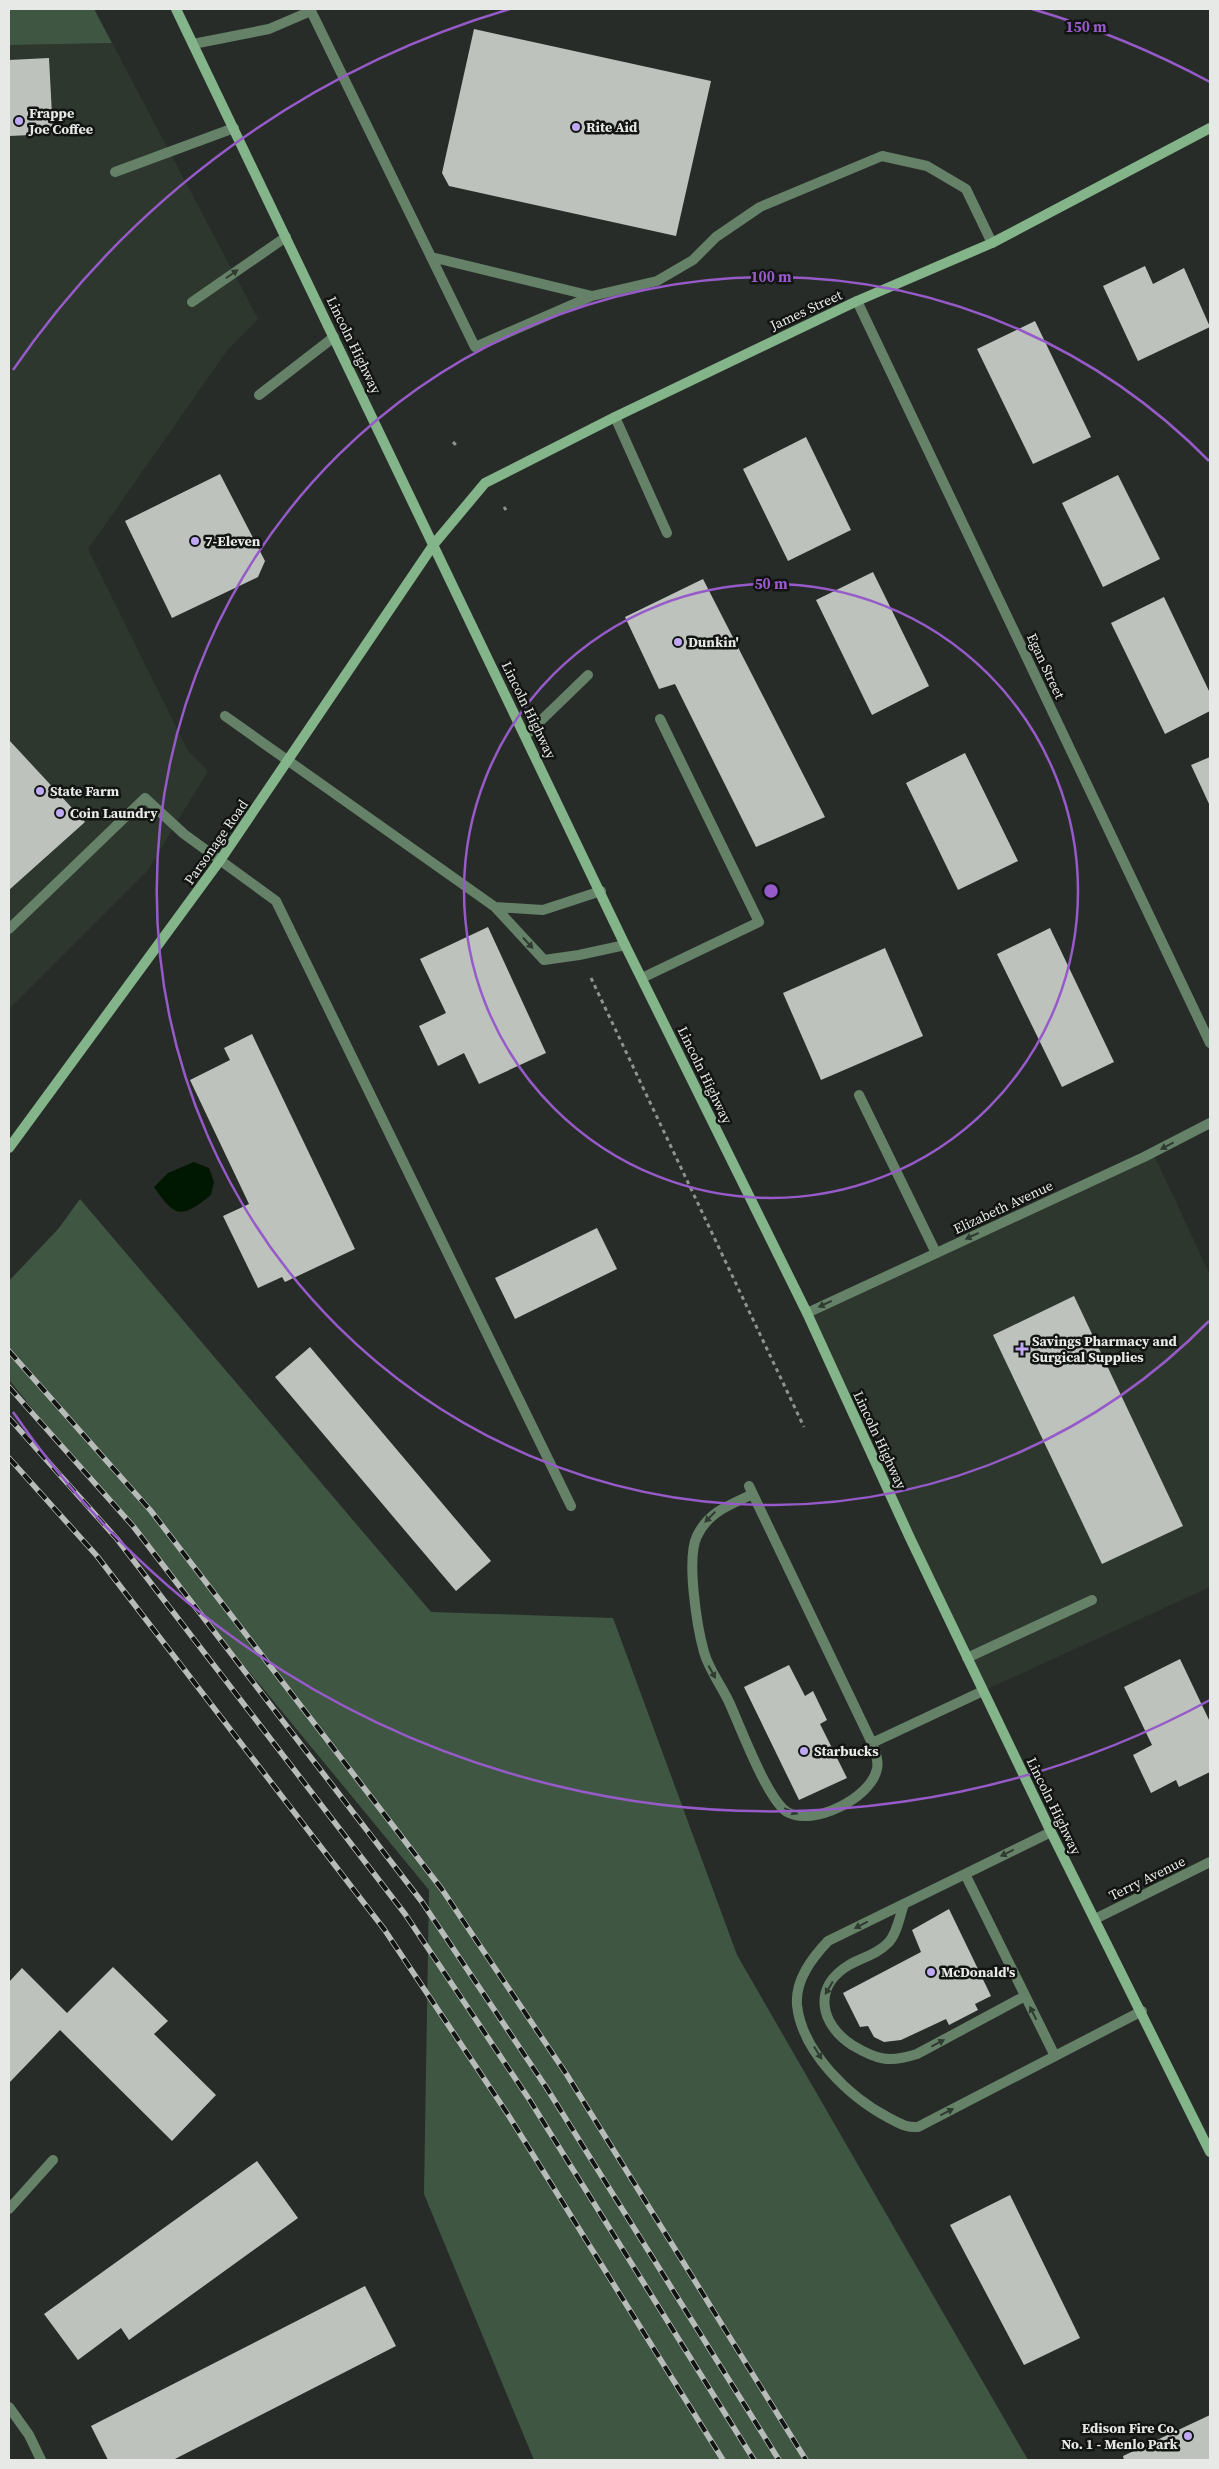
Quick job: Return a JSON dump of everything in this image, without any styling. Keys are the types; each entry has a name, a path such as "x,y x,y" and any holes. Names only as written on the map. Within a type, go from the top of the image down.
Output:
{"main road":[{"name":"Lincoln Highway","path":"176,9 625,944 807,1313 1051,1832 1142,2011 1210,2152"},
{"name":"James Street","path":"434,544 485,483 614,417 857,301 992,243 1210,128"},
{"name":"Parsonage Road","path":"9,1148 221,859 434,544"}],"street":[{"path":"193,44 269,28 311,11 475,347 592,296 658,281 692,260 716,238 760,208 882,156 926,166 966,189 992,243"},
{"path":"115,172 234,128"},
{"path":"192,302 286,237"},
{"path":"431,256 592,296"},
{"name":"Egan Street","path":"857,301 1210,1043"},
{"path":"259,395 334,337"},
{"path":"614,417 667,533"},
{"path":"526,735 588,675"},
{"path":"225,716 494,907 544,960 584,954 625,944"},
{"path":"642,978 759,922 660,719"},
{"path":"9,929 145,798 184,834 221,859 276,901 572,1506"},
{"path":"494,907 543,910 601,891"},
{"path":"859,1095 936,1253"},
{"name":"Elizabeth Avenue","path":"807,1313 1144,1157 1210,1123"},
{"path":"751,1490 872,1743 878,1757 878,1768 872,1782 854,1800 839,1807 809,1814 788,1812 780,1806 759,1768 728,1702 709,1669 699,1632 692,1552 696,1537 715,1512 751,1490"},
{"path":"968,1658 1092,1600"},
{"path":"872,1743 983,1690"},
{"path":"1051,1832 828,1942 807,1967 798,1989 797,2005 804,2031 820,2057 846,2090 877,2112 910,2128 918,2127 1142,2011"},
{"name":"Terry Avenue","path":"1095,1919 1210,1862"},
{"path":"965,1874 1055,2056"},
{"path":"904,1904 890,1940 878,1953 848,1966 835,1979 824,1996 824,2012 832,2028 845,2040 865,2053 887,2061 903,2059 917,2054 1025,1996"},
{"path":"9,2208 53,2160"},
{"path":"9,2407 29,2435 41,2460"}],"path":[{"path":"587,969 804,1427"}],"shaded area":[{"path":"9,9 94,9 112,43 9,45"},
{"path":"112,43 258,319 228,349 88,549 188,751 208,771 147,871 9,1009 9,45"},
{"path":"1153,1153 1210,1275 1210,1587 983,1691 807,1313"},
{"path":"194,1162 209,1168 214,1182 211,1195 192,1208 179,1212 168,1205 154,1187 168,1173"},
{"path":"80,1199 431,1612 613,1618 737,1955 1028,2460 534,2460 424,2194 429,1890 9,1380 9,1281 59,1228"}],"building":[{"name":"Rite Aid","path":"474,29 711,81 676,236 449,186 442,173"},
{"path":"49,58 53,134 9,136 9,60"},
{"path":"1145,266 1153,284 1184,268 1210,327 1138,361 1103,286"},
{"path":"1035,321 1091,437 1033,464 977,349"},
{"path":"806,437 851,530 788,561 743,469"},
{"name":"7-Eleven","path":"220,474 265,561 258,577 172,618 125,521"},
{"path":"1118,475 1160,559 1103,587 1062,503"},
{"path":"873,572 929,686 872,715 816,600"},
{"path":"703,579 825,817 756,847 675,684 659,689 625,617"},
{"path":"1164,597 1210,693 1210,711 1165,734 1111,623"},
{"path":"9,740 85,822 9,890"},
{"path":"965,753 1018,861 958,890 906,783"},
{"path":"1210,757 1210,806 1191,765"},
{"path":"488,927 546,1053 479,1084 464,1053 438,1066 419,1026 446,1013 420,959"},
{"path":"1050,928 1114,1062 1062,1087 997,954"},
{"path":"885,948 923,1036 821,1080 783,993"},
{"path":"252,1034 355,1249 285,1282 282,1277 258,1288 223,1216 249,1204 190,1080 230,1060 224,1048"},
{"path":"597,1228 617,1269 515,1319 495,1278"},
{"path":"1074,1296 1183,1526 1102,1564 993,1335"},
{"path":"310,1347 491,1561 456,1591 275,1377"},
{"path":"1180,1659 1210,1722 1210,1772 1179,1787 1176,1780 1151,1793 1133,1755 1152,1745 1124,1687"},
{"name":"Starbucks","path":"789,1665 805,1696 813,1691 827,1720 820,1724 847,1778 799,1800 744,1687"},
{"name":"McDonald's","path":"949,1909 991,1996 975,2004 978,2010 949,2025 946,2019 901,2040 884,2042 874,2037 868,2026 860,2027 843,1993 921,1952 912,1930"},
{"path":"113,1967 168,2021 154,2034 216,2095 172,2141 60,2030 9,2083 9,1982 22,1968 67,2013"},
{"path":"257,2161 298,2218 129,2340 121,2328 78,2360 44,2314"},
{"path":"1010,2195 1080,2338 1024,2365 950,2225"},
{"path":"365,2286 396,2346 173,2460 108,2460 91,2426"},
{"name":"Edison Fire Co. No. 1 - Menlo Park","path":"1210,2415 1210,2460 1124,2460 1123,2456"}],"railway":[{"path":"9,1351 151,1511 441,1888 567,2075 806,2460"},
{"path":"9,1387 133,1526 422,1902 546,2087 779,2460"},
{"path":"9,1418 117,1539 405,1914 529,2099 754,2460"},
{"path":"9,1458 97,1556 384,1929 507,2113 723,2460"}],"place":[{"name":"Frappe Joe Coffee","path":"19,121"},
{"name":"Rite Aid","path":"576,127"},
{"name":"7-Eleven","path":"195,541"},
{"name":"Dunkin'","path":"678,642"},
{"name":"State Farm","path":"40,791"},
{"name":"Coin Laundry","path":"60,813"},
{"name":"Savings Pharmacy and Surgical Supplies","path":"1022,1349"},
{"name":"Starbucks","path":"804,1751"},
{"name":"McDonald's","path":"931,1972"},
{"name":"Edison Fire Co. No. 1 - Menlo Park","path":"1188,2436"}]}
